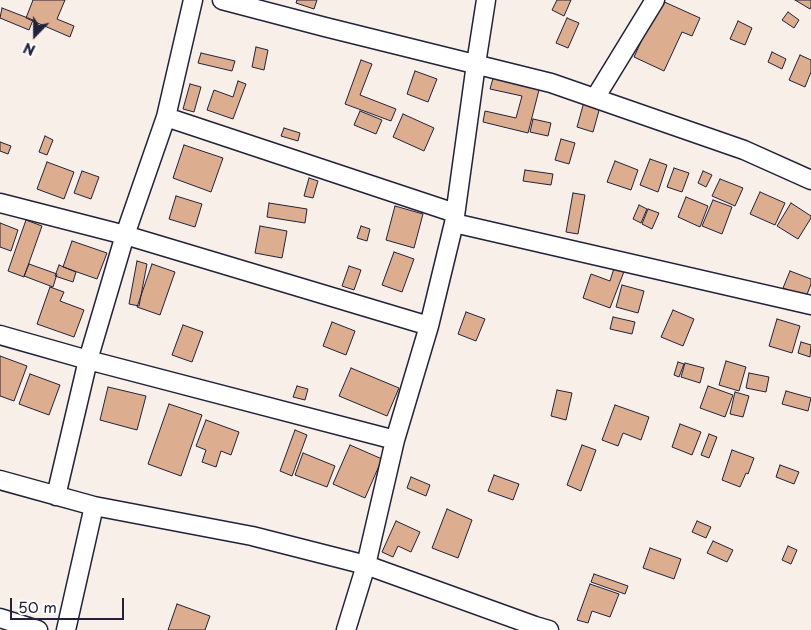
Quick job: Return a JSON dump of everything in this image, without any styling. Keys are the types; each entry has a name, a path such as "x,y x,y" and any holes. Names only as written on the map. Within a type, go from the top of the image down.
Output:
{"street":[{"path":"56,496 88,360 125,234 166,117 193,0"},
{"path":"222,0 551,82 744,150 811,180"},
{"path":"346,630 366,565 395,440 429,326 454,218 486,0"},
{"path":"595,98 655,0"},
{"path":"166,117 454,218 811,305"},
{"path":"0,203 125,234 429,326"},
{"path":"0,335 88,360 395,440"},
{"path":"0,480 94,506 252,536 366,565 549,630"},
{"path":"66,630 94,506"},
{"path":"0,618 38,630"}],"building":[{"path":"33,0 65,0 57,19 74,26 70,37 26,18"},
{"path":"297,0 317,0 314,9 296,3"},
{"path":"557,0 571,0 564,16 552,10"},
{"path":"660,0 700,18 692,36 682,32 664,71 634,57"},
{"path":"795,0 811,0 810,9"},
{"path":"2,8 33,20 29,30 0,18"},
{"path":"788,12 799,20 794,28 782,20"},
{"path":"567,18 579,23 568,48 556,43"},
{"path":"738,21 752,28 745,45 730,39"},
{"path":"256,47 268,50 264,70 252,67"},
{"path":"772,52 786,59 782,69 768,62"},
{"path":"201,53 235,61 232,71 198,63"},
{"path":"800,55 811,60 811,72 805,87 789,80"},
{"path":"361,60 372,64 360,95 396,109 391,121 345,104"},
{"path":"415,71 437,79 428,102 407,94"},
{"path":"494,75 540,86 528,133 483,122 485,111 516,118 522,96 490,89"},
{"path":"238,81 246,84 233,119 207,110 214,90 233,97"},
{"path":"190,84 201,87 194,112 183,109"},
{"path":"584,102 600,107 593,132 577,127"},
{"path":"360,111 382,120 376,134 354,125"},
{"path":"403,114 434,128 424,151 393,137"},
{"path":"533,119 551,123 548,136 530,132"},
{"path":"284,128 300,133 298,141 281,136"},
{"path":"45,136 53,140 47,155 39,152"},
{"path":"561,139 575,143 569,164 555,160"},
{"path":"0,142 11,146 8,154 0,151"},
{"path":"184,145 223,158 211,192 173,178"},
{"path":"650,159 667,165 658,192 640,185"},
{"path":"615,161 638,170 631,190 607,182"},
{"path":"47,162 74,172 64,199 37,189"},
{"path":"674,168 689,173 682,192 667,187"},
{"path":"525,170 553,174 551,185 523,181"},
{"path":"82,171 99,177 91,199 74,193"},
{"path":"703,171 712,175 706,187 698,183"},
{"path":"309,178 318,181 313,198 304,196"},
{"path":"720,179 743,188 735,206 712,196"},
{"path":"760,192 785,203 775,225 750,214"},
{"path":"573,193 585,195 578,234 566,232"},
{"path":"176,196 202,204 195,227 169,219"},
{"path":"686,197 708,206 700,227 678,217"},
{"path":"713,200 732,207 722,234 702,226"},
{"path":"269,203 307,209 305,223 267,217"},
{"path":"791,203 811,216 798,239 777,226"},
{"path":"639,205 647,209 641,223 633,219"},
{"path":"395,206 423,214 414,248 386,240"},
{"path":"648,209 659,213 652,229 642,224"},
{"path":"26,220 42,226 24,277 8,271"},
{"path":"0,223 18,230 11,251 0,247"},
{"path":"260,226 287,231 282,258 255,253"},
{"path":"361,226 370,229 367,241 357,238"},
{"path":"72,241 107,253 97,279 63,267"},
{"path":"394,252 414,259 402,292 382,285"},
{"path":"137,261 147,264 139,306 129,304"},
{"path":"29,264 57,274 53,287 24,276"},
{"path":"152,264 175,272 160,315 137,307"},
{"path":"59,265 76,272 73,282 55,276"},
{"path":"615,265 625,269 610,308 583,298 591,274 610,281"},
{"path":"349,266 361,270 354,290 342,286"},
{"path":"790,271 811,279 806,297 783,288"},
{"path":"622,285 644,291 638,313 616,307"},
{"path":"50,287 64,292 60,301 84,310 74,337 37,324"},
{"path":"673,310 694,319 683,346 661,337"},
{"path":"466,312 485,319 476,341 458,334"},
{"path":"613,317 635,322 632,334 610,329"},
{"path":"777,319 800,326 792,353 769,346"},
{"path":"332,322 355,331 346,355 323,346"},
{"path":"183,325 203,332 192,362 172,355"},
{"path":"801,342 811,345 810,357 798,353"},
{"path":"0,356 27,366 14,401 0,396"},
{"path":"726,361 746,367 739,391 719,385"},
{"path":"678,362 684,364 679,377 674,375"},
{"path":"685,363 704,368 700,383 681,377"},
{"path":"351,368 399,388 387,416 339,396"},
{"path":"749,373 769,377 766,392 746,388"},
{"path":"30,374 60,385 49,415 19,404"},
{"path":"297,386 308,389 305,400 293,397"},
{"path":"708,386 733,395 725,417 700,408"},
{"path":"108,387 146,396 137,430 100,420"},
{"path":"557,390 572,393 566,420 551,416"},
{"path":"786,391 811,398 808,411 782,404"},
{"path":"735,392 749,396 743,417 730,414"},
{"path":"169,404 202,415 181,476 148,464"},
{"path":"615,405 649,417 641,440 623,433 618,446 602,440"},
{"path":"206,420 239,432 231,455 221,451 216,467 202,462 206,450 196,446"},
{"path":"680,424 701,432 692,455 672,447"},
{"path":"295,430 307,435 292,476 280,471"},
{"path":"709,434 717,437 709,458 701,455"},
{"path":"350,445 382,459 365,498 333,484"},
{"path":"582,445 596,450 581,491 567,485"},
{"path":"732,450 754,458 748,474 746,473 740,487 722,480"},
{"path":"303,453 335,466 327,487 295,475"},
{"path":"780,465 799,472 794,484 776,477"},
{"path":"494,475 519,484 513,500 488,491"},
{"path":"411,477 430,485 426,496 407,488"},
{"path":"447,509 472,520 458,558 432,548"},
{"path":"396,521 420,532 411,552 398,546 393,557 382,552"},
{"path":"697,521 711,527 706,538 692,532"},
{"path":"713,541 733,550 727,562 707,553"},
{"path":"788,546 797,550 791,564 782,560"},
{"path":"650,548 681,559 674,579 643,568"},
{"path":"594,574 628,586 625,594 591,582"},
{"path":"590,584 619,594 610,617 592,611 588,623 577,620"},
{"path":"177,604 210,616 205,630 168,630"}]}
